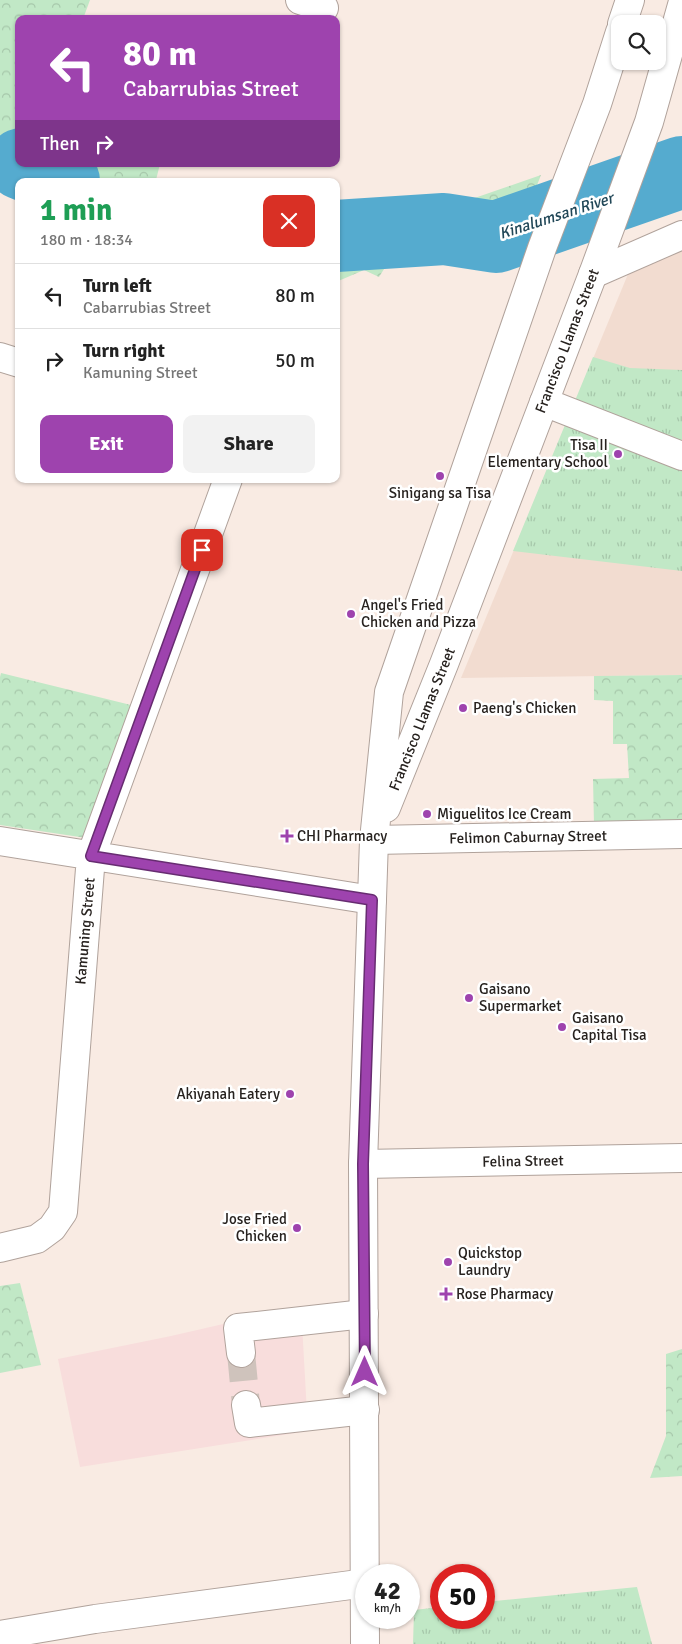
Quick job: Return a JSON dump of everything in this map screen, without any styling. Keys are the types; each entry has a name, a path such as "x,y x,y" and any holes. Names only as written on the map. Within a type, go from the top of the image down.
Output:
{"main road":[{"path":"625,15 630,0"},
{"name":"Francisco Llamas Street","path":"374,840 444,664 597,264 649,122 682,5"},
{"name":"Francisco Llamas Street","path":"366,1564 363,1164 374,840 389,692 542,248 598,104 611,61"},
{"path":"597,264 682,235"},
{"path":"0,356 15,362"},
{"path":"544,402 682,456"},
{"name":"Kamuning Street","path":"0,1248 37,1239 52,1228 62,1212 91,856 227,483"},
{"name":"Felimon Caburnay Street","path":"374,840 682,834"},
{"path":"0,841 372,900"},
{"name":"Felina Street","path":"363,1164 682,1158"},
{"path":"241,1353 238,1328 364,1314"},
{"path":"246,1405 249,1424 365,1410"},
{"path":"0,1635 95,1619 355,1584"},
{"name":"Francisco Llamas Street","path":"364,1629 364,1644"}],"shaded area":[{"name":"Tisa II Elementary School","path":"682,243 682,675 461,678 633,262"},
{"path":"301,1306 308,1431 80,1467 58,1359 171,1336"}],"green space":[{"path":"0,0 90,0 84,15 15,15 15,167 159,167 156,178 15,178 0,171"},
{"path":"541,175 515,241 489,236 474,246 467,244 400,244 379,277 364,270 340,280 340,216 437,211"},
{"path":"593,357 630,368 682,370 682,571 513,551"},
{"path":"1,673 135,706 93,839 0,825"},
{"path":"682,675 682,823 594,825 593,779 629,778 627,744 613,744 613,701 594,700 594,676"},
{"path":"20,1283 41,1365 0,1373 0,1286"},
{"path":"682,1349 682,1476 650,1478 666,1436 666,1354"},
{"path":"637,1587 652,1644 413,1644 413,1629 420,1629 420,1609 430,1608 430,1629 495,1629 495,1601"}],"waterway":[{"name":"Kinalumsan River","path":"29,167 57,178"},
{"name":"Kinalumsan River","path":"340,236 444,229 496,237 682,172"}],"tunnel":[{"path":"241,1353 246,1405"}],"place":[{"name":"Tisa II Elementary School","path":"618,454"},
{"name":"Sinigang sa Tisa","path":"440,476"},
{"name":"Angel's Fried Chicken and Pizza","path":"351,614"},
{"name":"Paeng's Chicken","path":"463,708"},
{"name":"Miguelitos Ice Cream","path":"427,814"},
{"name":"CHI Pharmacy","path":"287,836"},
{"name":"Gaisano Supermarket","path":"469,998"},
{"name":"Gaisano Capital Tisa","path":"562,1027"},
{"name":"Akiyanah Eatery","path":"290,1094"},
{"name":"Jose Fried Chicken","path":"297,1228"},
{"name":"Quickstop Laundry","path":"448,1262"},
{"name":"Rose Pharmacy","path":"446,1294"}],"route":[{"path":"202,550 91,856 372,900 363,1164 365,1372"}]}
